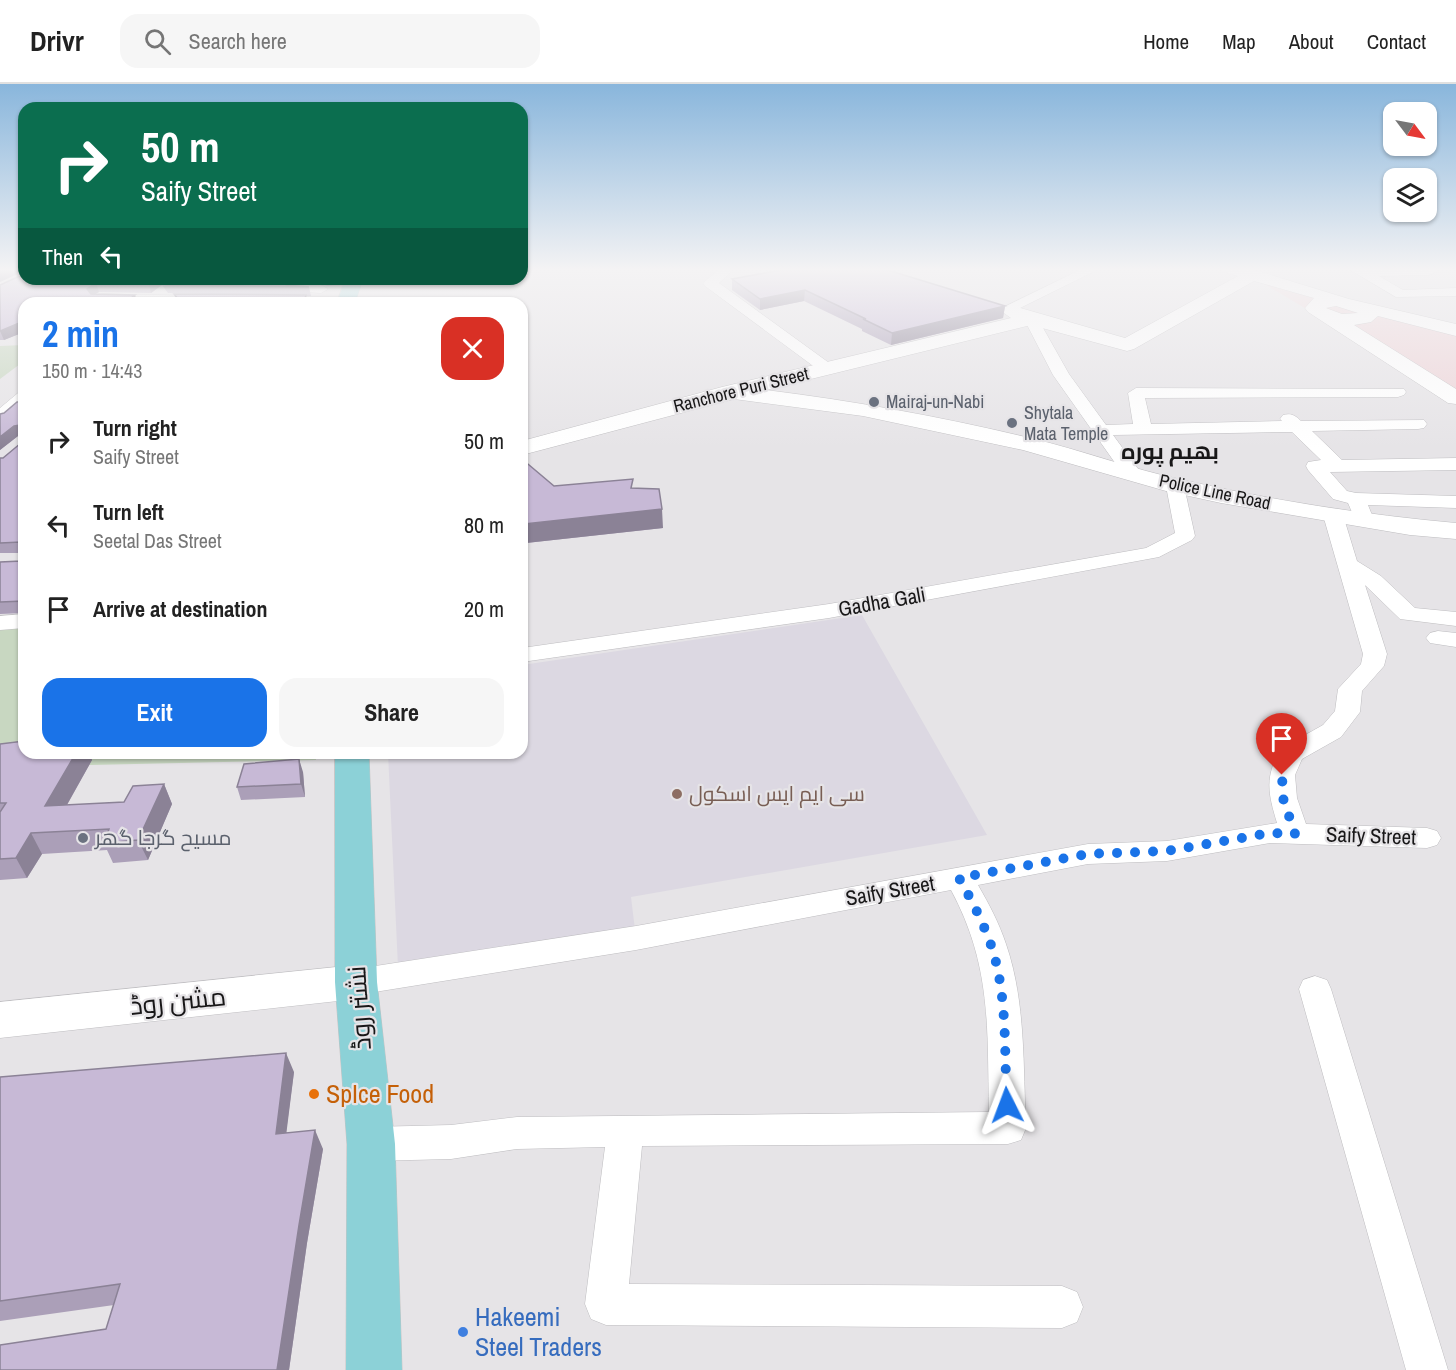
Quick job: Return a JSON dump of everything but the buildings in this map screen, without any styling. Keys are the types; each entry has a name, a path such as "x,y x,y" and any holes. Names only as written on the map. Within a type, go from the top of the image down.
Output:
{"main road":[{"name":"نشتر روڈ","path":"352,759 356,982 371,1144 374,1370"}],"street":[{"path":"772,328 826,368"},
{"name":"Ranchore Puri Street","path":"528,446 730,392 993,328"},
{"path":"1036,328 1061,375 1132,473"},
{"path":"1064,328 1127,345 1157,328"},
{"path":"1345,328 1456,398"},
{"path":"1377,328 1456,384"},
{"name":"Police Line Road","path":"730,392 863,409 1027,444 1175,486 1333,515 1360,509 1456,531"},
{"path":"1262,392 1337,465"},
{"path":"1143,429 1136,393 1398,392"},
{"path":"0,417 18,402"},
{"path":"1102,430 1418,424"},
{"path":"1456,464 1315,466 1340,495 1360,509 1456,502"},
{"name":"Gadha Gali","path":"528,654 829,611 1152,553 1185,536 1186,524 1175,486"},
{"path":"1295,834 1283,798 1282,775 1291,754 1332,731 1347,712 1350,689 1372,666 1375,654 1333,515"},
{"path":"1348,565 1373,580 1408,614 1456,619"},
{"path":"0,623 18,622"},
{"name":"Saify Street","path":"356,982 636,938 1088,854 1167,851 1270,833 1427,838"},
{"path":"371,1144 451,1142 517,1133 1008,1128 1001,991 991,945 959,878"},
{"name":"مشن روڈ","path":"0,1020 356,982"},
{"path":"1315,989 1427,1370"},
{"path":"625,1131 606,1304 1062,1306"}],"shaded area":[{"path":"1339,328 1456,329 1456,397"},
{"name":"سی ایم ایس اسکول","path":"862,615 987,835 631,897 636,938 398,967 388,759 528,759 528,664"}],"green space":[{"path":"18,345 18,366 0,379 0,346"},
{"path":"18,622 18,759 316,760 0,767 0,624"}],"place":[{"name":"Mairaj-un-Nabi","path":"874,402"},
{"name":"Shytala Mata Temple","path":"1012,423"},
{"name":"سی ایم ایس اسکول","path":"677,794"},
{"name":"مسیح گرجا گھر","path":"83,838"},
{"name":"SpIce Food","path":"314,1094"},
{"name":"Hakeemi Steel Traders","path":"463,1332"}],"district":[{"name":"بھیم پورہ","path":"1170,451"}],"route":[{"path":"1007,1105 1001,991 991,945 959,878 1088,854 1167,851 1270,833 1295,834 1283,798 1282,775"}]}
